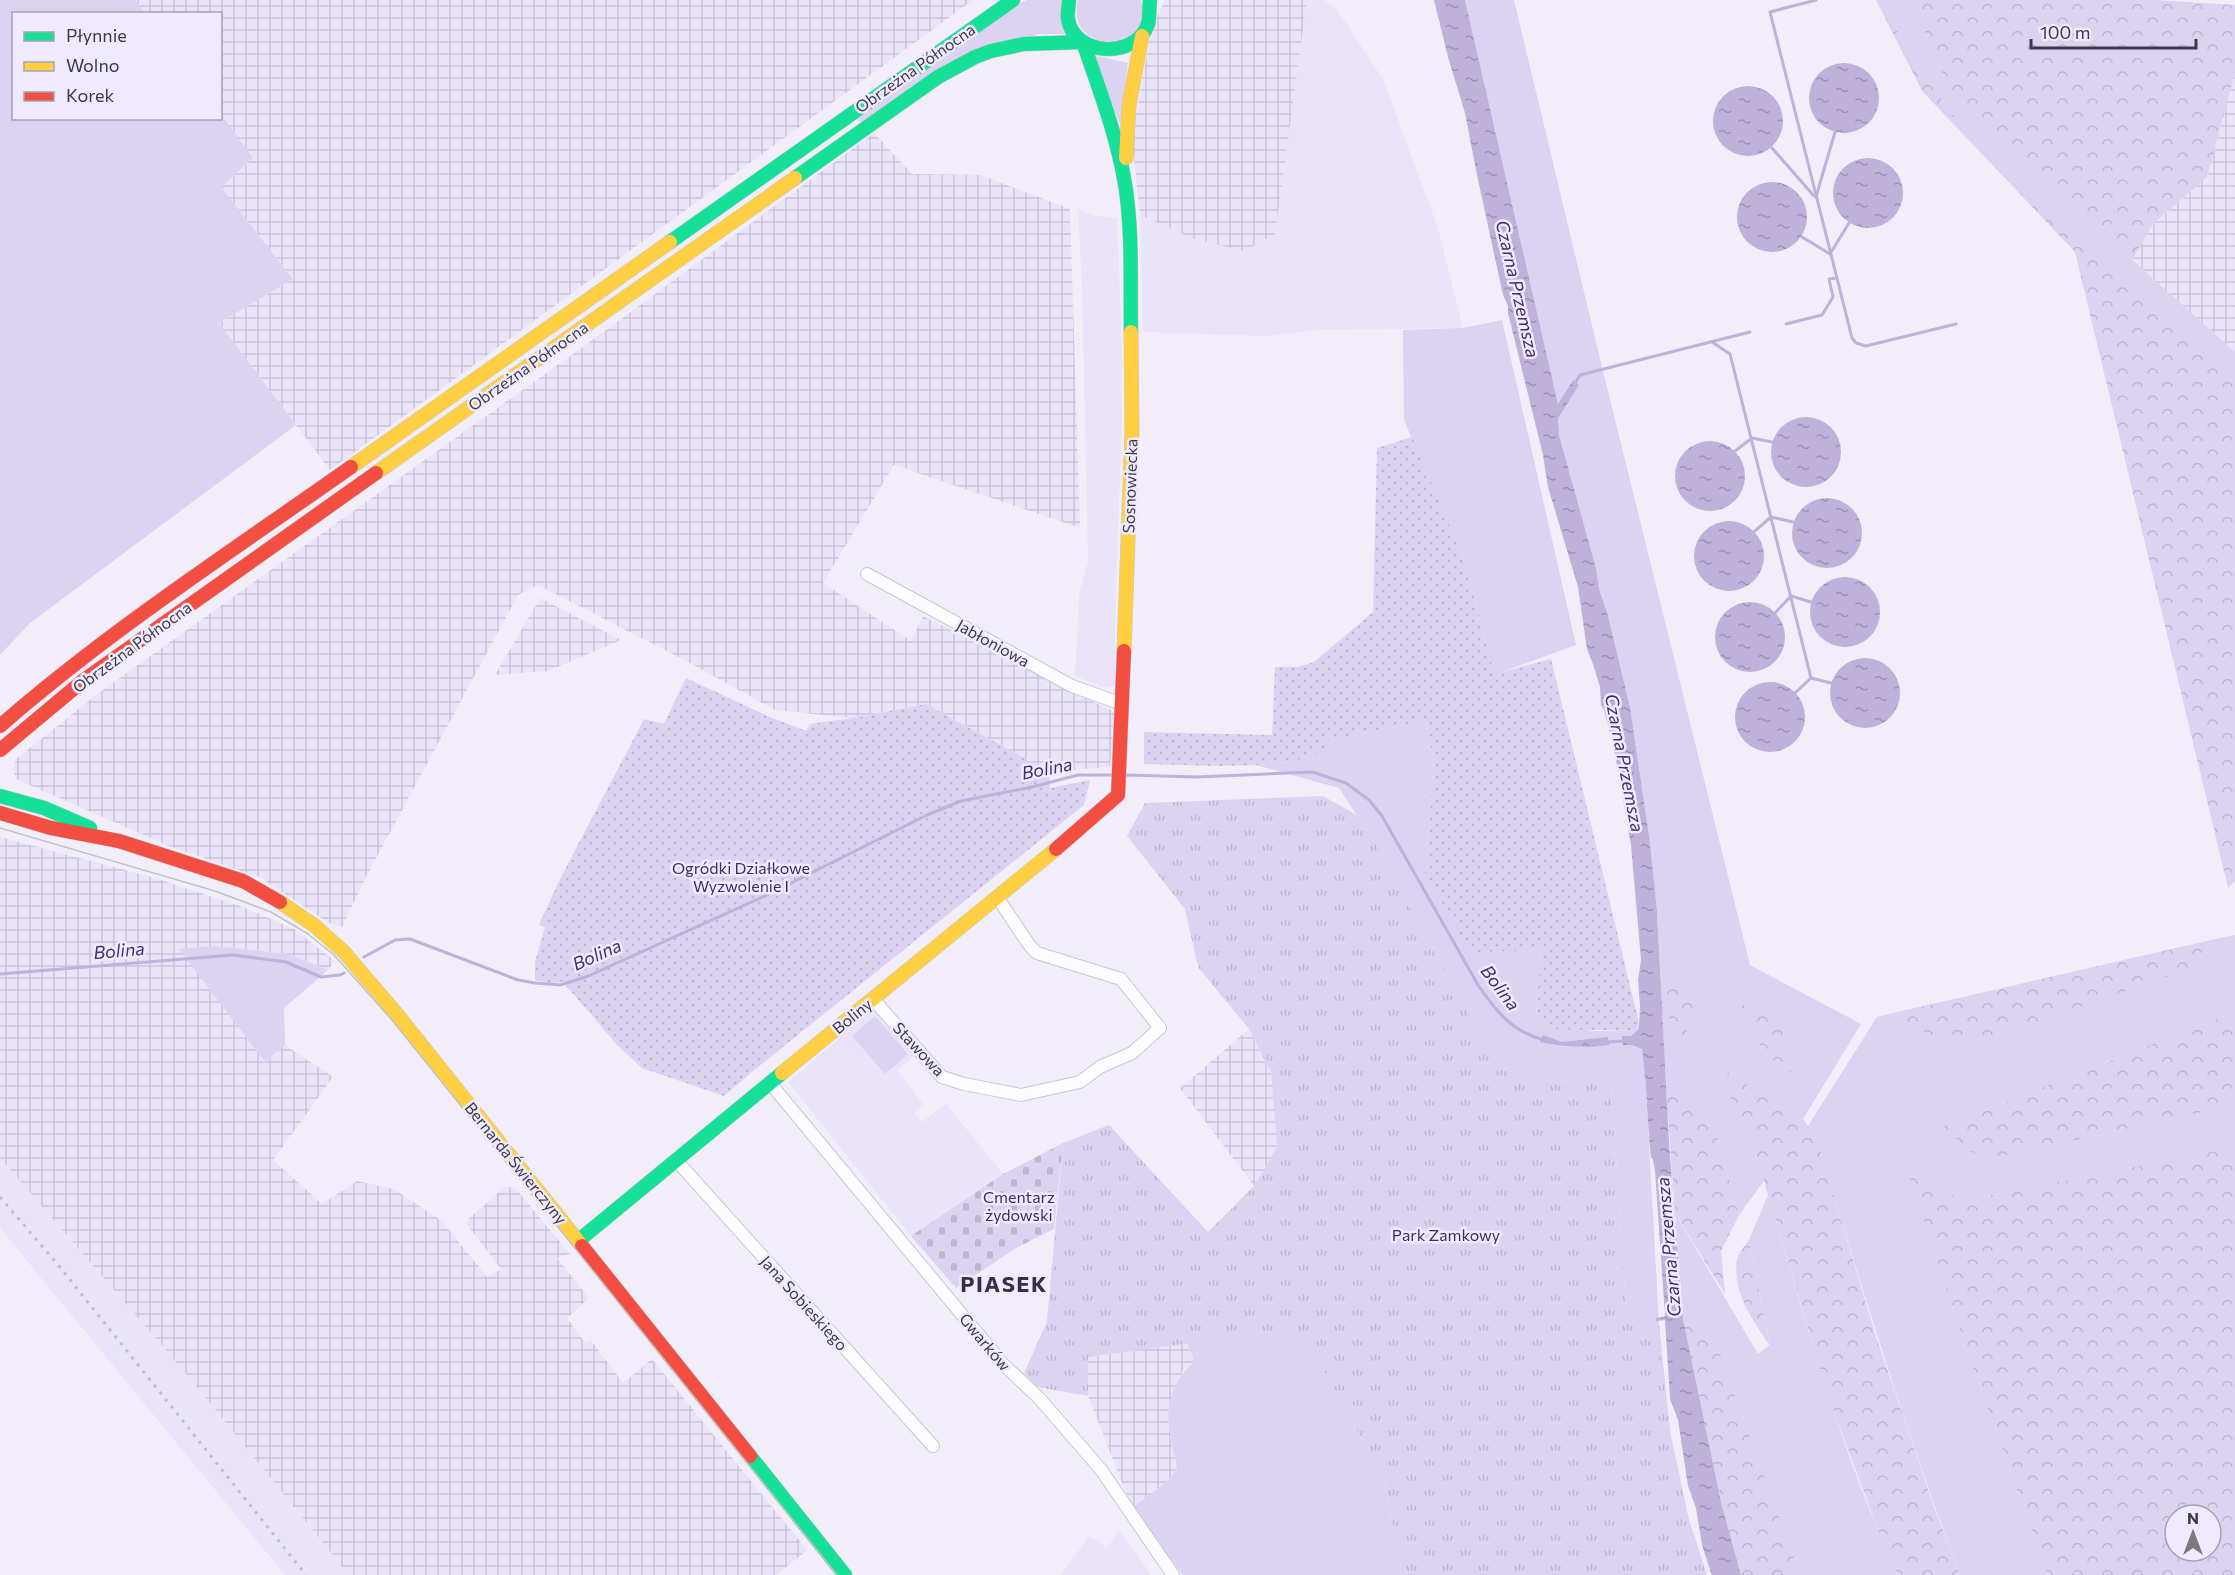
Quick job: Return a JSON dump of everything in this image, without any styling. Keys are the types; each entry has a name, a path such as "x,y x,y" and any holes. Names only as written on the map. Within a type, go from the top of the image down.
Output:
{"street":[{"name":"Sosnowiecka","path":"1069,0 1068,19 1074,32 1083,42 1113,129 1125,184 1129,226 1132,430 1119,787"},
{"name":"Sosnowiecka","path":"1125,184 1129,105 1142,36 1148,27 1150,0"},
{"name":"Obrzeżna Północna","path":"0,726 107,639 1010,1"},
{"path":"1083,42 1102,51 1113,51 1124,49 1142,36"},
{"name":"Obrzeżna Północna","path":"0,751 84,680 965,59 981,52 1012,45 1083,42"},
{"path":"776,167 787,184"},
{"path":"443,402 454,417"},
{"name":"Jabłoniowa","path":"867,574 1072,686 1122,704"},
{"path":"0,780 6,791 19,802"},
{"name":"Boliny","path":"578,1240 1113,802 1118,795 1119,787"},
{"name":"Bernarda Świerczyny","path":"0,796 44,808 118,841 243,881 315,926 335,943 396,1013 845,1575"},
{"name":"Bernarda Świerczyny","path":"0,813 51,828 118,841"},
{"name":"Stawowa","path":"873,999 942,1077 964,1084 1021,1095 1080,1082 1100,1067 1132,1053 1160,1028 1121,979 1037,952 1030,946 997,897"},
{"name":"Gwarków","path":"770,1083 1011,1373 1040,1399 1102,1471 1173,1575"},
{"name":"Jana Sobieskiego","path":"676,1160 933,1446"}],"shaded area":[{"path":"135,0 973,0 330,470 219,323 293,279 221,187 253,158 222,115 222,12 144,12"},
{"path":"1165,0 1307,0 1275,234 1244,251 1191,238 1140,215 1132,138 1151,31"},
{"path":"1307,0 1324,0 1336,8 1383,79 1437,225 1463,328 1316,330 1267,336 1143,331 1140,215 1191,238 1275,234"},
{"path":"2235,73 2235,352 2132,260 2153,224 2207,177"},
{"path":"874,133 912,174 981,175 1070,209 1080,528 894,465 823,583 911,641 923,616 1114,712 1110,767 1049,772 926,704 853,718 775,710 690,663 538,585 518,595 366,877 342,927 329,923 259,877 169,846 16,779 13,768 16,759 96,695 587,344"},
{"path":"1078,209 1095,216 1117,218 1122,345 1122,418 1115,617 1115,686 1103,687 1075,676 1079,595 1088,561"},
{"path":"540,598 621,640 548,671 495,675"},
{"path":"0,837 152,877 243,907 294,929 335,961 328,970 288,954 215,946 264,1062 285,1045 333,1077 273,1160 322,1204 357,1181 394,1189 442,1221 487,1277 501,1269 465,1222 506,1186 516,1189 570,1254 557,1258 589,1298 567,1318 585,1343 590,1339 623,1383 652,1359 807,1550 777,1575 349,1575 184,1371 0,1158"},
{"path":"874,1008 916,1055 897,1070 923,1104 914,1113 922,1122 946,1104 1003,1174 911,1236 788,1082"},
{"path":"1249,1029 1271,1072 1277,1147 1254,1186 1180,1088"},
{"path":"0,1158 184,1371 349,1575 285,1575 0,1228"},
{"path":"1187,1343 1195,1361 1182,1372 1170,1436 1177,1468 1169,1480 1132,1508 1088,1396 1087,1357"},
{"path":"1119,1530 1150,1573 1149,1575 1061,1575 1089,1536 1107,1548"}],"green space":[{"path":"0,0 135,0 144,12 12,12 12,120 222,120 222,115 253,158 221,187 293,279 219,323 296,425 30,623 0,655"},
{"path":"1027,0 1063,0 1066,34 1037,34 862,123 855,118 1018,4"},
{"path":"1078,0 1141,0 1143,17 1136,30 1125,38 1111,41 1096,39 1084,32 1077,19"},
{"path":"1465,0 1514,0 1750,965 1861,1024 1803,1119 1795,1106 1760,1093 1711,1063 1749,1131 1764,1181 1739,1215 1717,1136 1696,1103 1666,1088 1657,911 1650,843 1630,707 1607,612 1599,589 1596,568 1559,435 1558,419 1579,385 1572,381 1558,405","holes":["1674,975 1693,1005 1684,1040","1736,1001 1791,1073 1764,1053"]},
{"path":"1876,0 1881,0 1916,67 1961,125 2040,200 2235,372 2235,881 2228,888 2075,252 1922,91"},
{"path":"1881,0 1914,0 1932,54 1950,87 1971,115 2054,197 2099,230 2235,352 2235,372 2040,200 1961,125 1916,67"},
{"path":"1914,0 2157,0 2235,5 2235,73 2207,177 2153,224 2132,260 2098,230 2054,197 1971,115 1950,87 1932,54"},
{"path":"1092,55 1128,63 1120,124"},
{"path":"1502,320 1576,645 1494,675 1466,566 1404,420 1403,330 1463,328"},
{"path":"1412,437 1466,566 1494,674 1551,659 1641,1031 1549,1029 1548,1020 1536,1017 1541,950 1482,952 1481,955 1468,949 1425,872 1428,870 1426,862 1434,762 1426,721 1325,741 1326,749 1292,762 1216,766 1144,764 1144,732 1272,735 1275,667 1298,667 1314,662 1373,612 1377,448"},
{"name":"Ogródki Działkowe Wyzwolenie I","path":"686,678 806,731 810,724 926,704 1049,772 1050,788 1090,780 1084,805 724,1096 642,1068 619,1047 563,982 550,983 535,980 535,962 545,927 539,925 559,881 644,719 664,724"},
{"path":"1426,721 1434,762 1426,862 1482,952 1541,950 1536,1016 1591,1031 1641,1031 1659,1323 1627,1324 1611,1084 1554,1082 1507,1071 1468,1013 1378,848 1339,788 1256,765 1292,762 1325,741"},
{"name":"Park Zamkowy","path":"1323,796 1357,815 1378,848 1468,1013 1507,1071 1554,1082 1611,1083 1627,1323 1659,1323 1670,1431 1689,1520 1707,1575 1402,1575 1384,1479 1307,1340 1294,1329 1088,1357 1088,1396 1037,1387 1024,1373 1047,1322 1063,1143 1109,1125 1208,1232 1254,1186 1277,1147 1271,1072 1249,1029 1198,967 1185,909 1127,836 1145,803"},
{"path":"2235,935 2235,1012 1943,1126 2003,1156 2235,1105 2235,1147 1961,1201 1907,1167 1964,1343 2048,1575 1960,1575 1867,1304 1817,1140 1808,1126 1877,1017 1893,1013 1935,1039 2191,968 2211,940"},
{"path":"2211,940 2191,968 1989,1039 1935,1039 1893,1013"},
{"path":"215,946 288,954 328,970 284,1008 285,1045 265,1062 179,949"},
{"path":"1674,974 1693,1005 1685,1040 1662,1009"},
{"path":"1735,1001 1783,1026 1791,1074 1764,1053"},
{"path":"2235,1012 2235,1105 2003,1156 1971,1152 1943,1126"},
{"path":"875,1016 908,1054 885,1074 852,1036"},
{"path":"1710,1062 1760,1093 1795,1106 1817,1140 1875,1333 1934,1507 1960,1575 1898,1575 1881,1538 1829,1398 1749,1131"},
{"path":"1666,1088 1696,1103 1717,1136 1739,1215 1721,1251 1725,1294 1675,1213"},
{"name":"Cmentarz żydowski","path":"1063,1143 1054,1229 1016,1248 956,1288 911,1236 1003,1174"},
{"path":"2235,1147 2235,1575 2048,1575 1964,1343 1906,1166 1961,1201"},
{"path":"1768,1195 1842,1435 1859,1483 1898,1575 1800,1575 1720,1354 1683,1319 1675,1213 1758,1354 1770,1345 1749,1240"},
{"path":"1749,1240 1770,1346 1745,1306 1738,1284 1736,1272 1738,1257"},
{"path":"1683,1319 1720,1354 1800,1575 1741,1575 1721,1502"},
{"path":"1294,1329 1307,1340 1384,1479 1402,1575 1183,1575 1132,1508 1169,1480 1177,1468 1169,1424 1169,1411 1175,1386 1183,1373 1195,1361 1187,1343"}],"water":[{"name":"Czarna Przemsza","path":"1434,0 1465,0 1558,404 1573,380 1579,385 1558,419 1559,435 1596,568 1599,589 1607,612 1630,707 1650,843 1657,911 1669,1143 1683,1319 1721,1502 1741,1575 1712,1575 1711,1573 1702,1545 1696,1508 1688,1486 1678,1420 1670,1399 1665,1320 1656,1321 1656,1318 1665,1315 1655,1171 1651,1157 1642,1049 1632,1045 1623,1045 1622,1036 1631,1036 1639,1029 1638,980 1641,960 1631,845 1614,748 1601,705 1600,687 1587,649 1578,587 1548,487 1543,455 1508,306 1503,295 1465,113"},
{"path":"1851,63 1864,69 1873,78 1877,84 1879,98 1877,112 1869,123 1858,131 1837,133 1819,123 1811,112 1809,91 1819,73 1830,65"},
{"path":"1755,86 1768,92 1777,101 1781,107 1783,121 1781,135 1773,146 1762,154 1741,156 1723,146 1715,135 1713,114 1723,96 1734,88"},
{"path":"1875,158 1888,164 1897,173 1901,179 1903,193 1901,207 1893,218 1882,226 1861,228 1843,218 1835,207 1833,186 1843,168 1854,160"},
{"path":"1779,182 1792,188 1801,197 1805,203 1807,217 1805,231 1797,242 1786,250 1765,252 1747,242 1739,231 1737,210 1747,192 1758,184"},
{"path":"1813,417 1826,423 1835,432 1839,438 1841,452 1839,466 1831,477 1820,485 1799,487 1781,477 1773,466 1771,445 1781,427 1792,419"},
{"path":"1717,441 1730,447 1739,456 1743,462 1745,476 1743,490 1735,501 1724,509 1703,511 1685,501 1677,490 1675,469 1685,451 1696,443"},
{"path":"1834,498 1847,504 1856,513 1860,519 1862,533 1860,547 1852,558 1841,566 1820,568 1802,558 1794,547 1792,526 1802,508 1813,500"},
{"path":"1736,521 1749,527 1758,536 1762,542 1764,556 1762,570 1754,581 1743,589 1722,591 1704,581 1696,570 1694,549 1704,531 1715,523"},
{"path":"1852,577 1865,583 1874,592 1878,598 1880,612 1878,626 1870,637 1859,645 1838,647 1820,637 1812,626 1810,605 1820,587 1831,579"},
{"path":"1757,602 1770,608 1779,617 1783,623 1785,637 1783,651 1775,662 1764,670 1743,672 1725,662 1717,651 1715,630 1725,612 1736,604"},
{"path":"1872,658 1885,664 1894,673 1898,679 1900,693 1898,707 1890,718 1879,726 1858,728 1840,718 1832,707 1830,686 1840,668 1851,660"},
{"path":"1777,682 1790,688 1799,697 1803,703 1805,717 1803,731 1795,742 1784,750 1763,752 1745,742 1737,731 1735,710 1745,692 1756,684"},
{"path":"1543,1035 1562,1042 1608,1037 1609,1045 1583,1047 1557,1045 1540,1042"}],"waterway":[{"path":"1816,0 1770,12 1852,338 1856,343 1866,346 1956,324"},
{"path":"1816,197 1835,132"},
{"path":"1772,148 1814,196"},
{"path":"1802,237 1830,254 1849,223"},
{"path":"1786,324 1822,315 1833,297 1829,279 1836,278"},
{"path":"1574,385 1580,375 1750,332"},
{"path":"1712,342 1730,354 1811,678"},
{"path":"1735,451 1752,438 1772,442"},
{"path":"1755,531 1771,517 1793,522"},
{"path":"1776,612 1791,596 1811,602"},
{"path":"1811,678 1831,683"},
{"path":"1795,693 1811,678"},
{"name":"Bolina","path":"1126,775 1197,777 1312,772 1346,783 1369,800 1382,816 1478,985 1491,1003 1514,1026 1544,1040"},
{"name":"Bolina","path":"364,957 395,940 410,939 518,980 560,985 586,977 767,895 927,815 961,801 1078,775 1113,775"},
{"name":"Bolina","path":"0,974 233,955 286,962 321,977 344,973"},
{"name":"Bolina","path":"1607,1042 1624,1041"}],"tram line":[{"path":"0,828 215,891 271,912 308,934 334,955 392,1020 837,1575"}],"railway":[{"path":"0,1197 59,1266 306,1575"}],"traffic: fast":[{"path":"670,242 1013,0"},
{"path":"1069,0 1068,19 1073,32 1081,41 1093,47 1106,49 1119,48 1131,43 1141,35 1148,24 1150,0"},
{"path":"795,178 938,77 975,57 1024,44 1083,42"},
{"path":"1083,42 1112,130 1122,166 1128,202 1131,332"},
{"path":"0,796 44,808 90,828"},
{"path":"578,1241 782,1073"},
{"path":"750,1456 845,1575"}],"traffic: slow":[{"path":"1126,158 1129,105 1142,36"},
{"path":"376,473 795,178"},
{"path":"351,467 670,242"},
{"path":"1124,651 1132,430 1131,332"},
{"path":"782,1073 1056,849"},
{"path":"280,902 315,926 344,952 396,1013 582,1246"}],"traffic: jam":[{"path":"0,726 128,624 351,467"},
{"path":"0,750 84,680 376,473"},
{"path":"1056,849 1118,795 1124,651"},
{"path":"0,813 51,828 119,841 243,881 280,902"},
{"path":"582,1246 750,1456"}],"district":[{"name":"PIASEK","path":"1004,1284"}]}
